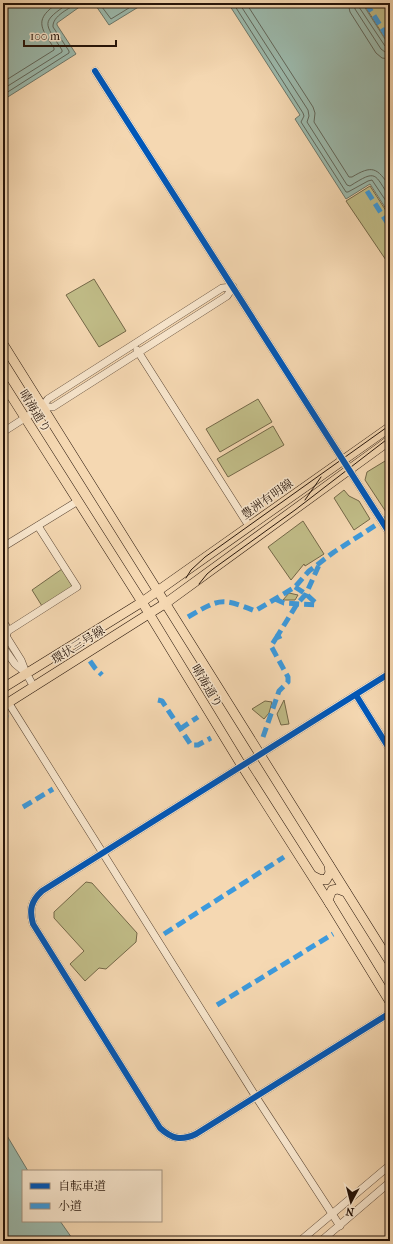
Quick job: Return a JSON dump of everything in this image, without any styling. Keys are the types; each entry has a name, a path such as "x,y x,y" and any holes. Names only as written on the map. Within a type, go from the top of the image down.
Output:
{"main road":[{"name":"晴海通り","path":"3,344 390,962"},
{"name":"晴海通り","path":"3,383 142,602 242,766 312,875 390,1002"},
{"name":"豊洲有明線","path":"158,591 390,427"},
{"name":"豊洲有明線","path":"166,603 390,440"},
{"name":"環状三号線","path":"3,688 158,591"},
{"name":"環状三号線","path":"6,704 166,603"},
{"path":"312,875 319,880 326,880 330,874 328,863"},
{"path":"330,904 328,900 332,890 338,889 346,892"}],"street":[{"path":"95,71 390,534"},
{"path":"3,432 42,407 48,399 222,288 233,287"},
{"path":"42,407 53,407 140,353 227,296 233,287"},
{"path":"134,344 249,526"},
{"path":"3,547 78,501"},
{"path":"5,637 8,631 77,587 38,526"},
{"path":"3,622 6,626 5,637 21,660 34,687"},
{"path":"3,647 15,664 26,673"},
{"path":"390,673 42,891 35,898 31,906 30,915 33,924 160,1128 167,1135 176,1138 187,1138 196,1134 390,1013"},
{"path":"356,695 390,750"},
{"path":"6,704 103,853 256,1097 340,1226"},
{"path":"300,1241 390,1165"},
{"path":"321,1241 390,1182"}],"shaded area":[{"path":"363,3 385,3 390,11 390,46"},
{"path":"370,186 390,217 390,266 346,201"},
{"path":"94,279 126,331 99,347 66,295"},
{"path":"258,399 272,422 220,452 206,429"},
{"path":"273,426 284,445 228,477 217,459"},
{"path":"390,458 390,518 365,480 367,472"},
{"path":"344,490 349,496 359,501 370,519 354,530 334,498"},
{"path":"303,521 324,554 305,566 304,564 291,580 268,547"},
{"path":"62,569 72,584 72,587 42,606 32,590"},
{"path":"289,593 298,595 295,600 283,600"},
{"path":"284,700 289,724 281,725 277,714"},
{"path":"265,701 272,702 269,713 264,719 252,709"},
{"path":"86,882 92,883 137,933 136,942 106,969 99,968 85,981 70,964 84,951 54,918 54,912"}],"water":[{"path":"3,3 85,3 57,23 76,54 3,100"},
{"path":"94,3 145,3 109,25"},
{"path":"228,3 362,3 390,47 390,215 370,184 346,199 295,119 300,115"},
{"path":"3,1129 27,1170 22,1170 22,1222 61,1222 74,1241 3,1241"}],"tram line":[{"path":"186,578 191,570 205,557 390,425"},
{"path":"199,584 213,569 295,510 390,437"},
{"path":"305,500 321,477"}],"marked path":[{"path":"366,3 390,41"},
{"path":"367,191 390,227"},
{"path":"188,617 207,606 220,602 244,606 255,611 295,587 309,571 334,552 390,516"},
{"path":"280,639 278,635 297,604 306,594 319,565"},
{"path":"295,587 306,594 318,605"},
{"path":"275,599 284,603 318,605"},
{"path":"263,737 279,691 288,682 288,677 271,646 278,635"},
{"path":"90,661 102,675"},
{"path":"158,700 162,701 191,745 198,745 211,738"},
{"path":"3,735 6,715"},
{"path":"180,729 198,717"},
{"path":"23,807 53,789"},
{"path":"164,934 284,857"},
{"path":"217,1005 333,934"}],"cycle path":[{"path":"95,71 390,534"},
{"path":"390,673 42,891 35,898 31,910 33,924 160,1128 173,1137 186,1138 196,1134 390,1013"},
{"path":"356,695 390,750"}]}
